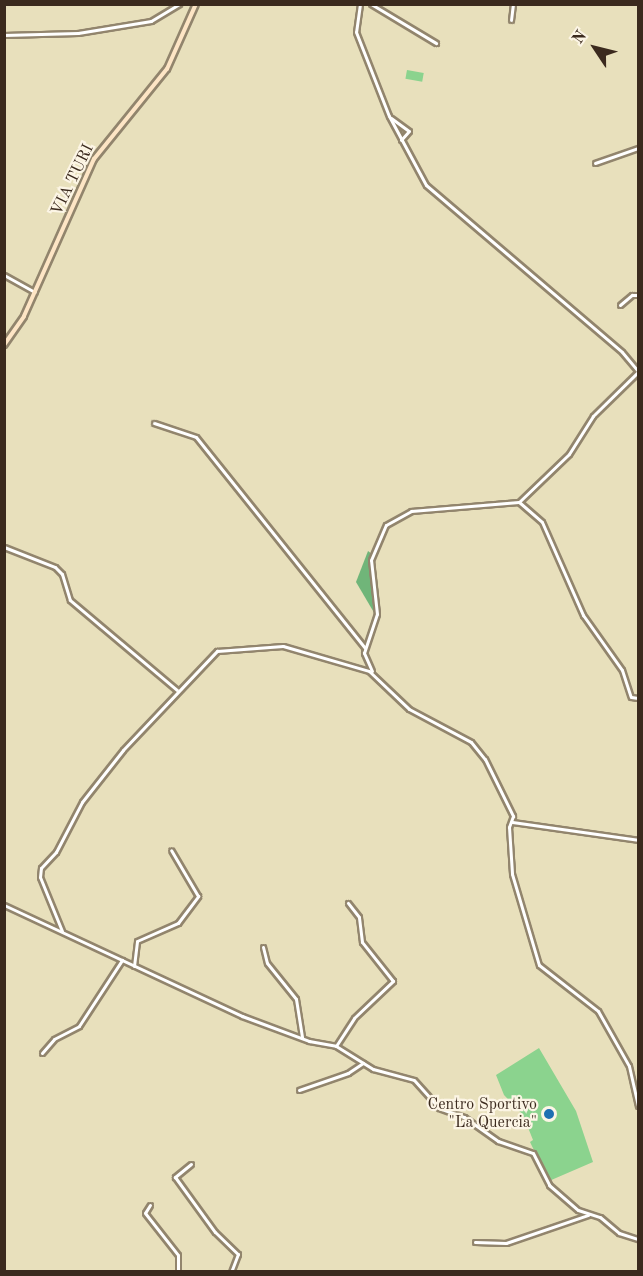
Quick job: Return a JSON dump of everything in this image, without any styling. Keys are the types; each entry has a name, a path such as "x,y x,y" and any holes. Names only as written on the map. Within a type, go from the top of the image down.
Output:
{"main road":[{"name":"VIA TURI","path":"4,345 18,329 94,159 167,69 196,4"}],"street":[{"path":"4,35 78,33 153,21 179,4"},
{"path":"360,4 356,32 371,63 389,116 426,185 622,352 639,371 593,416 569,454 519,501 444,505 404,512 391,520 372,554 376,614 365,648"},
{"path":"371,4 436,43"},
{"path":"511,20 513,4"},
{"path":"389,116 409,131 401,140"},
{"path":"595,163 639,148"},
{"path":"4,275 35,292"},
{"path":"620,305 632,295 639,295"},
{"path":"154,423 196,437 365,648 373,672 388,693 409,709 477,749 512,809 512,822 509,827 512,874 539,965 598,1011 629,1066 639,1106"},
{"path":"519,501 542,522 583,615 622,670 631,697 639,698"},
{"path":"4,547 55,567 62,574 70,600 177,690"},
{"path":"62,932 40,870 56,852 68,824 85,798 177,690 224,648 237,652 290,647 373,672"},
{"path":"512,822 639,840"},
{"path":"134,966 137,941 178,923 198,896 171,850"},
{"path":"336,1046 360,1011 393,981 363,942 358,917 348,903"},
{"path":"4,904 242,1016 302,1038 336,1046 363,1063 414,1080 440,1108 464,1117 498,1141 533,1153 549,1185 588,1215 602,1219 622,1235 639,1239"},
{"path":"263,946 267,963 296,999 302,1038"},
{"path":"42,1053 54,1039 79,1026 122,960"},
{"path":"299,1090 348,1073 363,1063"},
{"path":"191,1164 175,1177 215,1232 237,1254 231,1272"},
{"path":"150,1205 146,1213 178,1255 178,1272"},
{"path":"475,1242 506,1243 588,1215"}],"green space":[{"path":"407,70 424,73 422,82 405,79"},
{"path":"368,551 372,554 376,616 356,582"},
{"name":"Centro Sportivo \"La Quercia\"","path":"539,1048 576,1111 593,1162 549,1181 530,1142 533,1140 523,1115 504,1095 496,1075"}],"place":[{"name":"Centro Sportivo \"La Quercia\"","path":"549,1114"}]}
